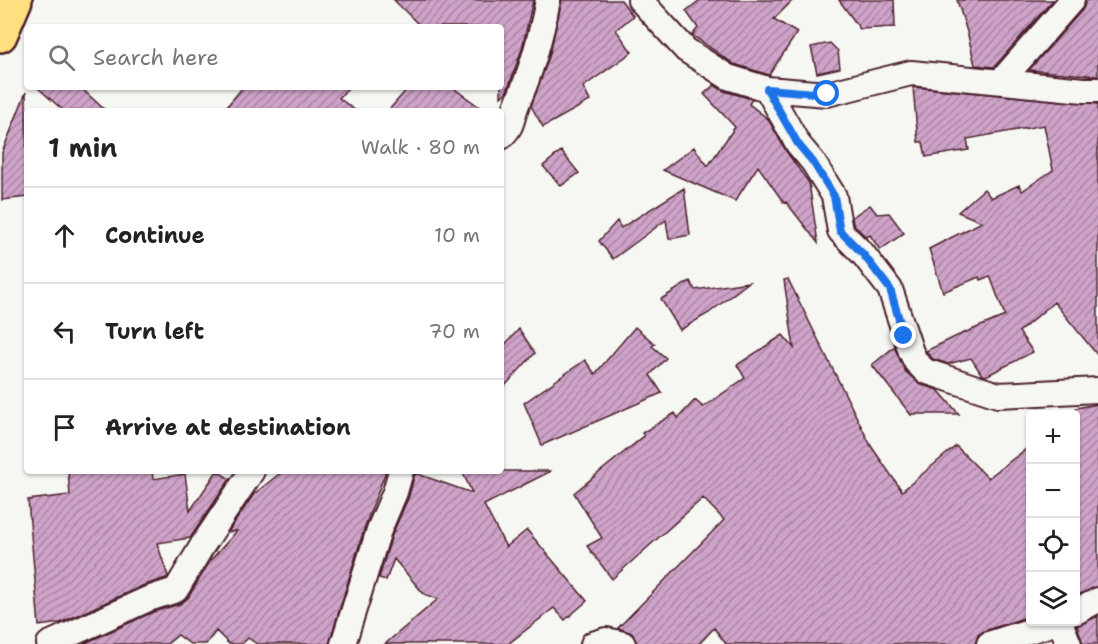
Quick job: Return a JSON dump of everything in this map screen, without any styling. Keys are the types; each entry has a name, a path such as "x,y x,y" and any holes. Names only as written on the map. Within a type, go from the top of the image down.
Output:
{"highway":[{"path":"0,35 15,0"}],"street":[{"path":"504,134 510,129 516,106 527,84 548,0"},
{"path":"640,0 686,50 728,77 767,89 827,94 911,74 1098,90"},
{"path":"1000,81 1072,0"},
{"path":"767,89 798,144 813,162 834,196 840,231 863,254 890,289 910,352 925,371 998,395 1098,390"},
{"path":"49,644 148,598 176,590 250,474"},
{"path":"343,644 379,530 400,474"},
{"path":"1080,610 1098,600"},
{"path":"989,644 1044,626"},
{"path":"1061,626 1069,644"},
{"path":"593,644 606,640 623,644"}],"building":[{"path":"394,0 533,0 522,49 507,91 501,97 501,90 504,90 504,24 418,24"},
{"path":"562,0 621,0 633,16 616,30 632,52 583,87 590,101 543,127 531,106 549,57"},
{"path":"700,0 793,0 774,19 797,33 769,75 734,64 692,35 698,28 686,11"},
{"path":"839,0 894,0 895,27 860,29"},
{"path":"957,0 1053,0 994,67 975,65"},
{"path":"1086,0 1098,0 1098,76 1029,70 1083,9"},
{"path":"830,43 838,51 840,68 817,73 811,47"},
{"path":"714,85 724,91 752,99 749,104 768,119 786,151 809,183 818,243 786,202 784,203 758,166 735,201 663,170 694,147 708,166 735,127 704,94"},
{"path":"913,87 1098,104 1098,356 1054,302 1019,332 1033,352 986,376 982,375 971,358 948,364 933,359 928,354 926,351 1005,316 990,276 980,280 979,277 943,292 929,249 982,222 958,212 984,189 991,198 1019,185 1022,191 1053,170 1044,125 967,139 969,150 926,157 923,142 918,142"},
{"path":"40,90 83,90 103,108 61,108"},
{"path":"240,90 346,90 339,98 352,108 226,108"},
{"path":"406,90 456,90 481,108 391,108"},
{"path":"26,92 24,197 2,200 2,153"},
{"path":"561,151 579,173 561,186 543,166"},
{"path":"684,188 690,235 669,239 666,220 613,259 599,241 617,221 621,228"},
{"path":"870,205 877,214 889,213 904,233 880,250 870,235 866,237 853,224 852,217"},
{"path":"788,279 871,446 902,491 956,446 988,478 1026,449 1026,617 984,631 978,635 975,644 726,644 714,628 699,644 637,644 632,633 618,628 724,520 703,498 612,579 587,546 602,538 574,493 644,436 642,433 675,413 678,418 695,400 703,407 745,378 737,365 783,335 794,348 784,280"},
{"path":"690,281 695,290 749,282 709,313 680,330 661,299"},
{"path":"635,327 655,344 652,346 666,358 650,375 662,393 542,445 524,403 585,360 595,374"},
{"path":"519,329 535,353 504,387 504,346"},
{"path":"894,347 906,372 920,384 938,390 959,414 911,415 872,365"},
{"path":"1098,404 1098,586 1080,594 1080,410 1076,408"},
{"path":"551,471 484,505 506,547 527,530 587,601 565,620 554,608 508,644 385,644 438,599 424,594 394,559 386,580 379,578 415,474 472,493 463,474"},
{"path":"68,474 152,474 153,479 185,474 190,511 215,474 222,474 230,479 190,538 157,543 168,576 166,578 142,586 60,623 39,626 28,500 70,495"},
{"path":"279,474 385,474 365,526 329,644 257,644 248,638 242,644 229,644 216,631 206,644 190,644 178,635 167,644 83,644 153,612 180,604 188,598 210,561 237,531 228,532 254,494"},
{"path":"1098,616 1098,644 1083,644 1077,626"}],"route":[{"path":"827,94 767,89 798,144 813,162 834,196 840,231 863,254 890,289 904,336"}]}
